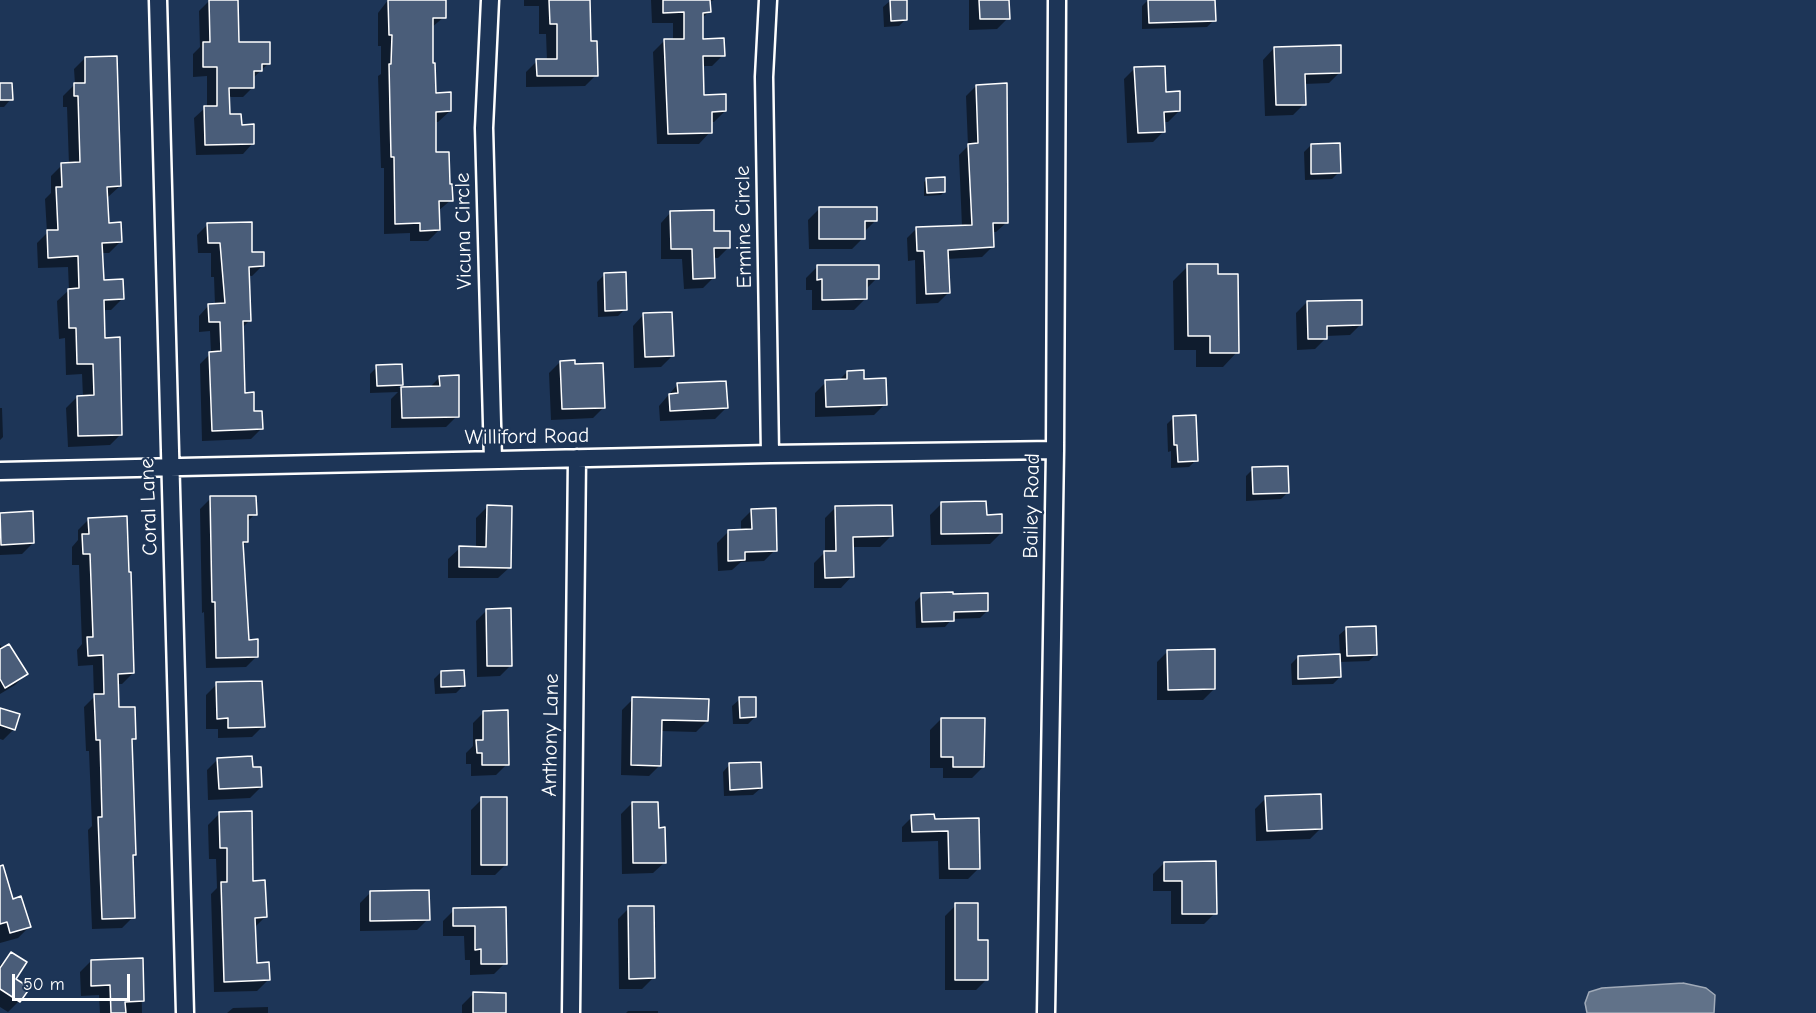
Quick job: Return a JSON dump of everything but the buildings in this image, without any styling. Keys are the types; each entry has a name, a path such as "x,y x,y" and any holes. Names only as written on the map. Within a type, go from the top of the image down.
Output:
{"street":[{"name":"Coral Lane","path":"158,0 185,1013"},
{"name":"Vicuna Circle","path":"490,0 484,128 493,460"},
{"name":"Ermine Circle","path":"768,0 764,77 770,454"},
{"name":"Bailey Road","path":"1046,1013 1055,450 1057,0"},
{"name":"Williford Road","path":"0,471 1055,450"},
{"name":"Anthony Lane","path":"571,1013 577,458"}],"water":[{"path":"1683,983 1706,988 1715,995 1714,1013 1587,1013 1585,1003 1589,992 1602,988"}]}
